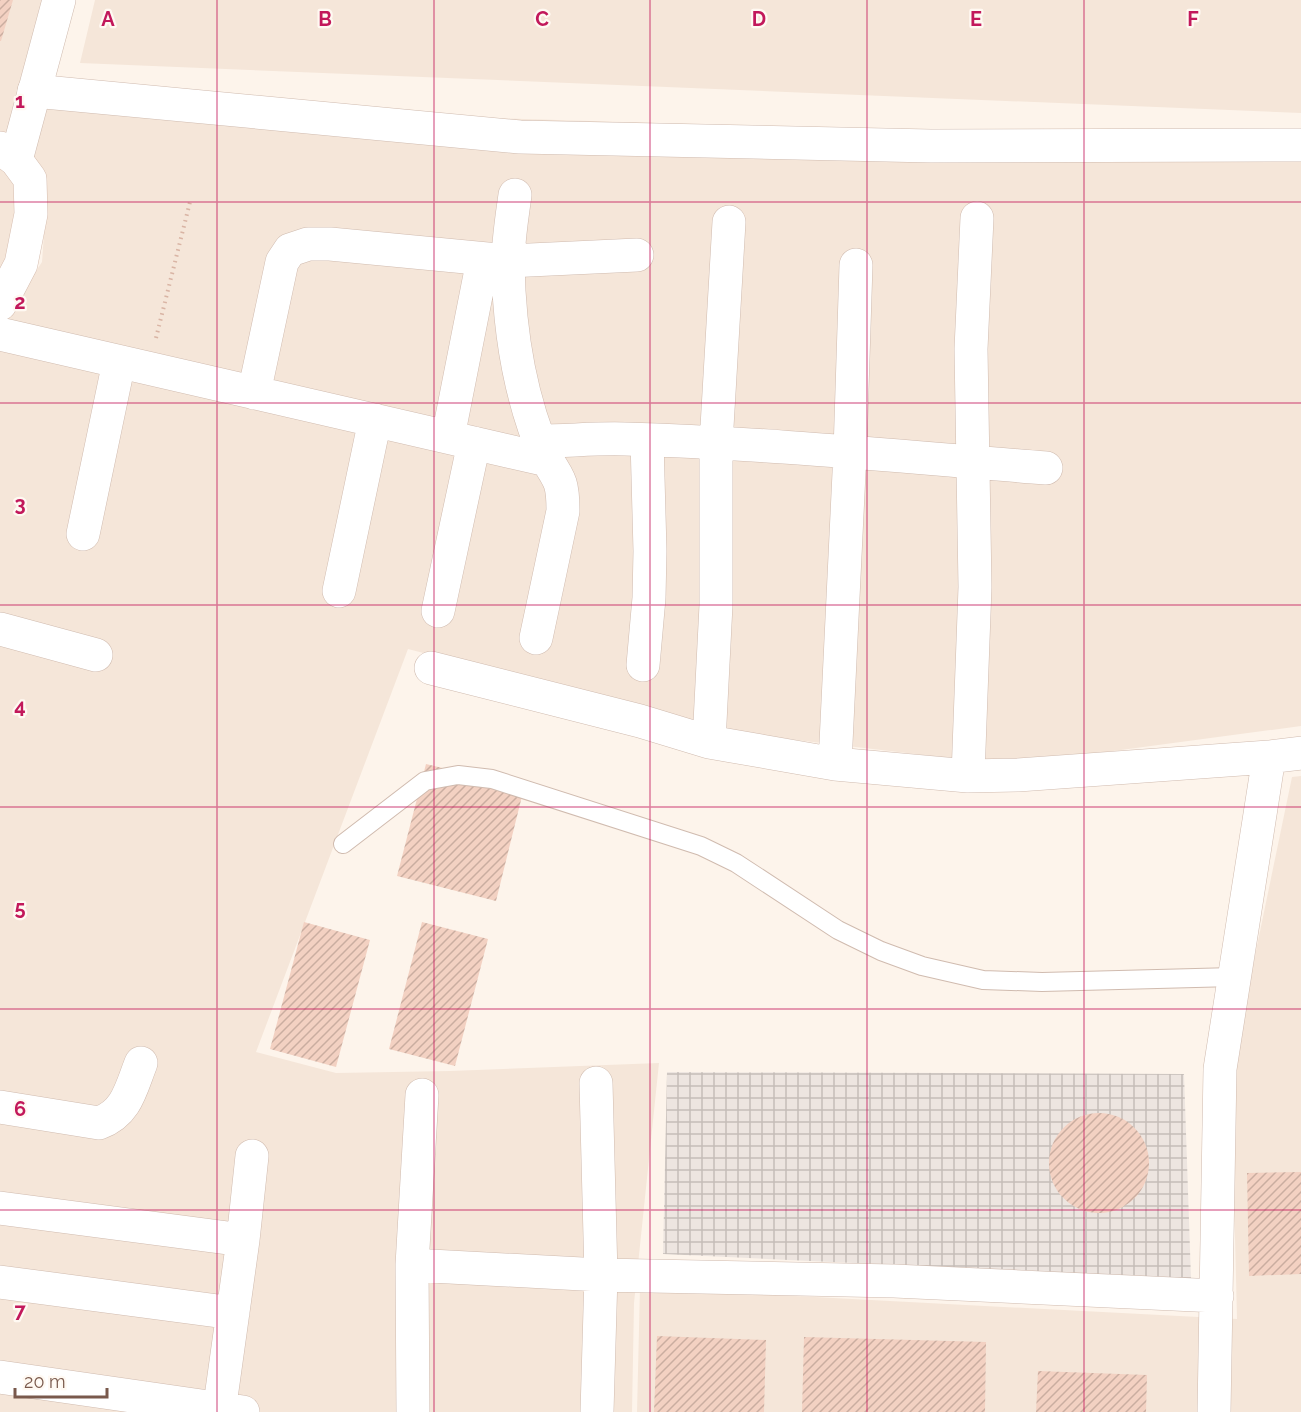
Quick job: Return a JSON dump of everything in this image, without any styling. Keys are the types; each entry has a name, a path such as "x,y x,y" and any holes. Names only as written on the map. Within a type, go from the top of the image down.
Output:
{"street":[{"path":"0,304 21,264 31,214 30,179 8,154 34,91 59,0"},
{"path":"34,91 520,137 931,146 1301,145"},
{"path":"438,612 461,440 496,260 515,195"},
{"path":"968,777 975,587 971,349 977,218"},
{"path":"709,742 716,605 716,444 729,222"},
{"path":"254,393 282,262 290,250 308,244 330,244 496,260 637,255"},
{"path":"496,260 513,339 543,450 560,480 563,491 563,511 536,638"},
{"path":"835,764 850,453 856,264"},
{"path":"0,334 461,440 543,450 624,439 647,440 1046,468"},
{"path":"83,534 134,365"},
{"path":"339,591 375,420"},
{"path":"643,665 649,598 650,551 647,440"},
{"path":"0,629 96,655"},
{"path":"431,668 709,742 835,764 968,777 1018,776 1301,753"},
{"path":"1214,1412 1220,1069 1269,757"},
{"path":"0,1107 99,1123 112,1118 123,1106 141,1063"},
{"path":"596,1083 601,1275 597,1412"},
{"path":"413,1412 412,1265 422,1095"},
{"path":"0,1377 227,1411 233,1313 252,1156"},
{"path":"0,1208 243,1240"},
{"path":"412,1265 601,1275 894,1281 1217,1296"},
{"path":"0,1282 233,1313"}],"lane":[{"path":"343,844 425,781 458,774 492,779 701,846 736,863 838,930 881,951 922,966 983,980 1030,982 1234,977"}],"path":[{"path":"134,365 190,202"}],"shaded area":[{"path":"0,0 64,0 25,147 0,134"},
{"path":"95,0 1301,0 1301,113 80,63"},
{"path":"47,105 1301,142 1301,726 1009,765 727,732 408,649 256,1052 336,1073 659,1063 634,1303 632,1412 0,1412 0,326 42,262 46,206 29,148"},
{"path":"0,162 19,187 19,216 0,275"},
{"path":"1301,776 1301,1412 637,1412 640,1288 1237,1319 1231,1071 1292,777"},
{"path":"667,1072 1184,1074 1191,1279 663,1254"}],"building":[{"path":"0,0 13,0 1,41 0,41"},
{"path":"426,764 524,788 496,901 397,876"},
{"path":"304,922 370,940 336,1067 270,1049"},
{"path":"422,922 488,939 455,1066 389,1049"},
{"path":"1099,1113 1127,1121 1141,1135 1149,1163 1141,1191 1127,1205 1099,1213 1071,1205 1057,1191 1049,1163 1057,1135 1071,1121"},
{"path":"1301,1172 1301,1274 1249,1276 1247,1173"},
{"path":"657,1336 766,1340 764,1412 654,1412"},
{"path":"804,1337 986,1342 985,1412 802,1412"},
{"path":"1038,1371 1147,1375 1146,1412 1036,1412"}]}
